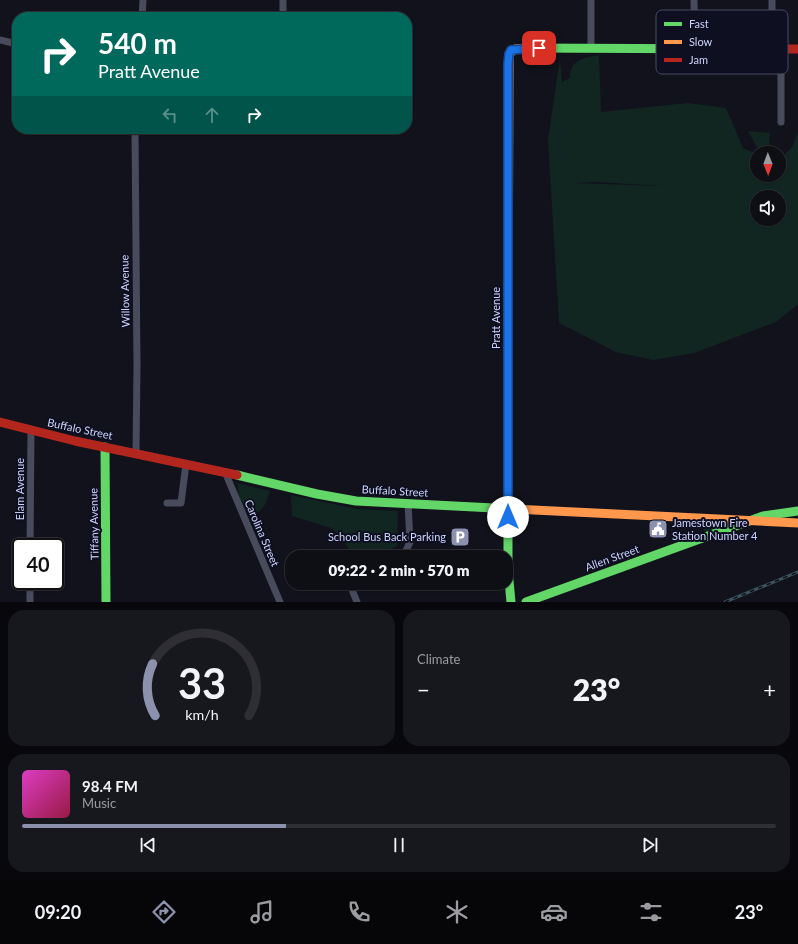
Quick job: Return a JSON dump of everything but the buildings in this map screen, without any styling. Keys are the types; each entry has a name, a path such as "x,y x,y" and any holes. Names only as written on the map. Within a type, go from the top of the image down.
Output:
{"street":[{"path":"142,12 143,0"},
{"path":"283,0 283,12"},
{"path":"590,0 591,48 656,49"},
{"path":"694,0 694,10"},
{"path":"772,0 773,10"},
{"path":"0,40 12,43"},
{"name":"Pratt Avenue","path":"510,602 508,570 509,54 511,50 526,48 591,48"},
{"path":"788,50 798,50"},
{"path":"778,74 781,122"},
{"name":"Willow Avenue","path":"135,134 137,366 136,453"},
{"name":"Buffalo Street","path":"0,422 105,447 225,472 332,498 408,504 798,523"},
{"name":"Elam Avenue","path":"30,538 31,430"},
{"name":"Tiffany Avenue","path":"105,447 106,602"},
{"path":"167,503 181,503 186,464"},
{"name":"Carolina Street","path":"225,472 280,602"},
{"path":"406,550 410,542 408,504"},
{"path":"788,511 785,519 788,523"},
{"name":"Allen Street","path":"526,602 750,521 788,511 798,511"},
{"path":"30,590 30,602"},
{"path":"352,590 357,602"}],"green space":[{"path":"599,55 601,112 688,103 726,108 743,148 750,151 750,182 786,182 786,153 792,147 798,132 798,304 776,322 694,353 653,360 616,352 559,323 548,139 560,59 562,82 570,78 572,67 578,61","holes":["597,182 663,186 573,183"]},
{"path":"748,131 770,133 770,146 756,146"},
{"path":"236,483 270,491 264,507 258,512 249,515 240,501 238,485"},
{"path":"291,495 357,509 398,511 397,546 389,550 350,550 339,535 331,528 292,516"},
{"path":"708,523 713,524 715,528 705,532 703,526"}],"railway":[{"path":"725,602 798,572"}],"traffic: fast":[{"path":"526,48 656,49"},
{"path":"508,363 508,570 511,602"},
{"path":"105,447 106,602"},
{"path":"237,475 317,494 356,501 494,508"},
{"path":"526,602 763,516 798,511"}],"traffic: slow":[{"path":"508,363 509,54 515,49 526,48"},
{"path":"494,508 798,523"}],"traffic: jam":[{"path":"788,49 798,49"},
{"path":"0,422 75,441 237,475"}],"place":[{"name":"Jamestown Fire Station Number 4","path":"658,529"},
{"name":"School Bus Back Parking","path":"460,537"}],"route":[{"path":"508,517 508,64 511,50 539,48"}]}
